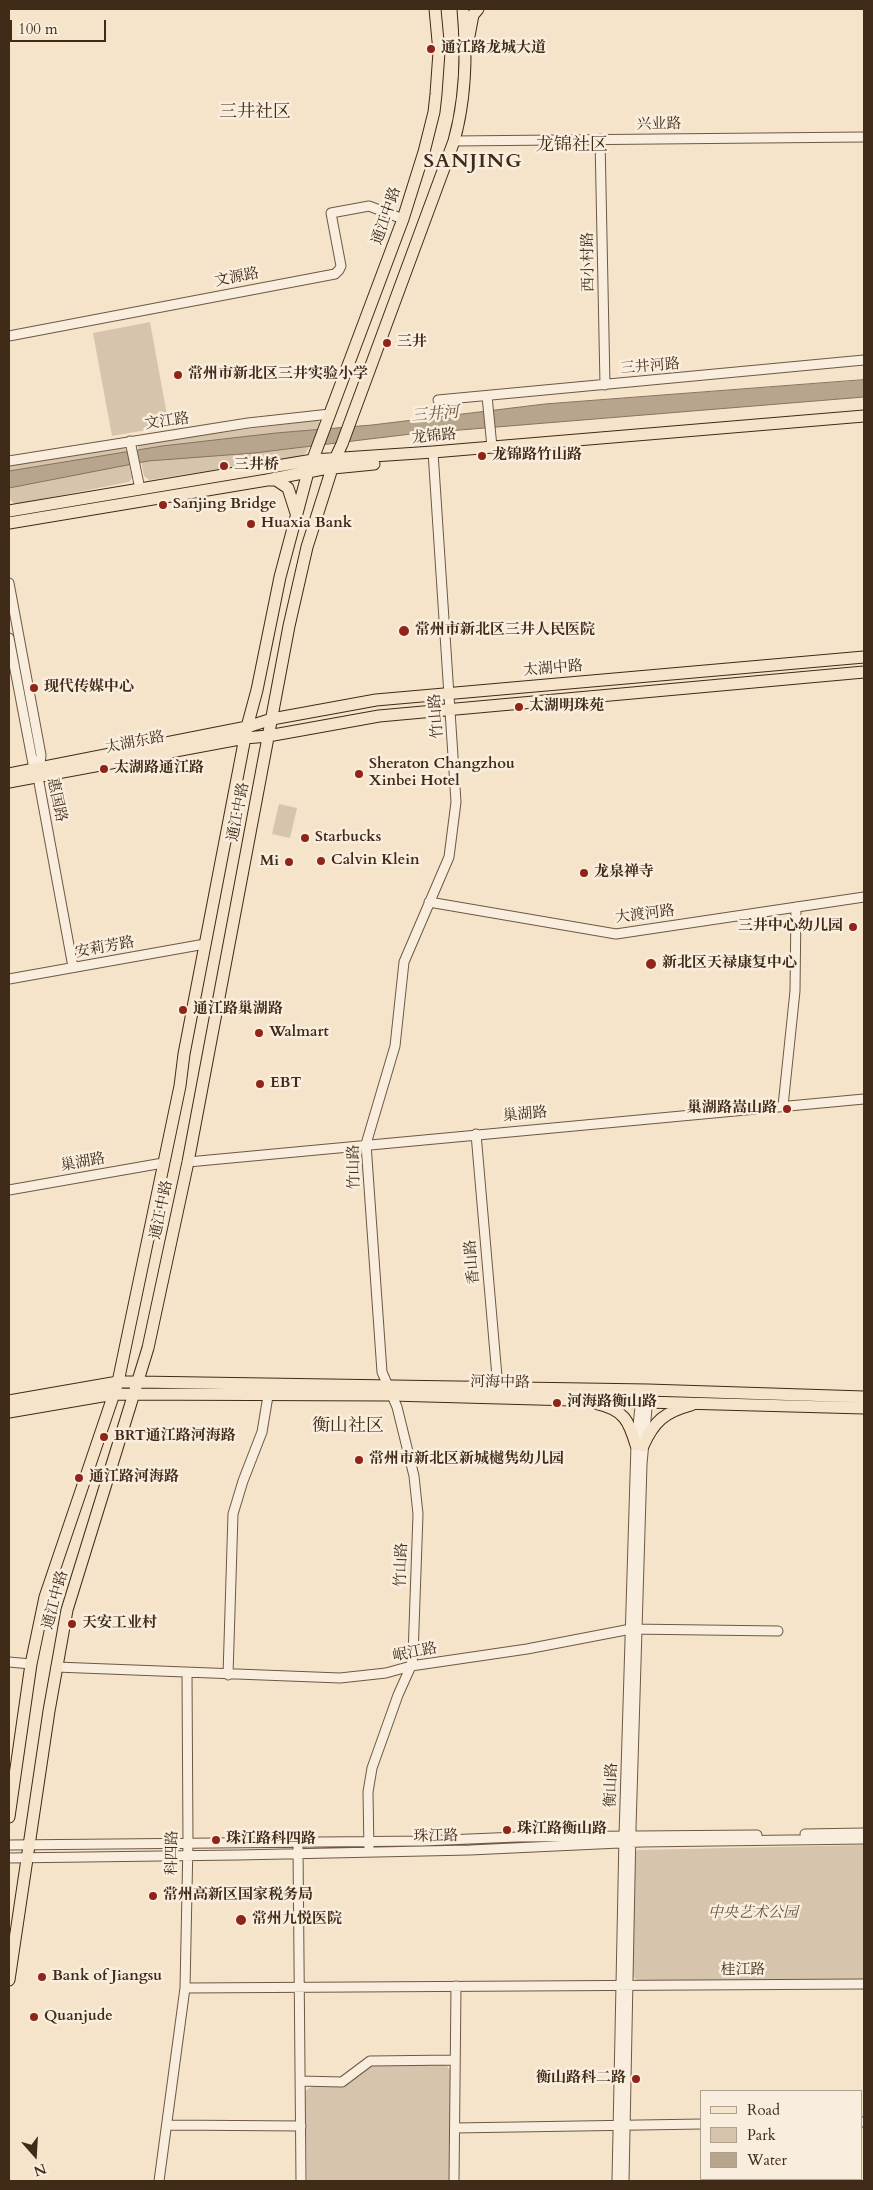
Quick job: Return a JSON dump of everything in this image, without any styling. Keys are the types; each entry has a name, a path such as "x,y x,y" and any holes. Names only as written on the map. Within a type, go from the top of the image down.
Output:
{"main road":[{"path":"426,9 433,21 438,39"},
{"name":"通江中路","path":"328,419 403,218 434,112 438,39 435,9"},
{"path":"454,141 463,105 465,67 463,9"},
{"path":"465,67 473,15 478,9"},
{"name":"通江中路","path":"9,1980 28,1844 67,1610 148,1348 188,1162 289,626 305,556 333,464 454,141"},
{"name":"龙锦路","path":"434,455 492,447 864,416"},
{"path":"308,472 328,419"},
{"name":"龙锦路","path":"9,523 267,480 308,472 333,464 864,421"},
{"name":"龙锦路","path":"9,511 313,460 333,464"},
{"name":"通江中路","path":"9,1818 31,1664 45,1598 118,1382 180,1086 184,1054 246,732 258,690 280,577 308,472"},
{"path":"267,480 276,480 288,488 297,510"},
{"name":"太湖中路","path":"246,732 272,719 376,700 864,657"},
{"name":"太湖中路","path":"268,736 379,716 864,672"},
{"name":"太湖东路","path":"9,774 37,771 246,732 268,736"},
{"name":"太湖东路","path":"9,782 37,771"},
{"name":"河海中路","path":"9,1402 118,1382 138,1382 574,1399 644,1395 705,1402 864,1408"},
{"name":"河海中路","path":"9,1412 114,1394 268,1396 498,1388 644,1395 864,1397"},
{"path":"574,1399 611,1407 622,1414 631,1426 640,1446"},
{"path":"640,1446 651,1429 662,1418 673,1411 705,1402"}],"street":[{"name":"兴业路","path":"454,141 864,136"},
{"name":"西小村路","path":"600,139 605,385"},
{"name":"文源路","path":"9,336 335,274 341,266 331,213 369,206 403,218"},
{"name":"三井河路","path":"438,400 864,360"},
{"path":"487,396 492,447"},
{"name":"文江路","path":"9,461 328,419"},
{"path":"130,445 140,489"},
{"name":"竹山路","path":"369,1852 368,1792 372,1768 411,1666 413,1656 418,1514 409,1451 382,1372 366,1144 394,1046 404,962 448,857 456,802 434,455"},
{"path":"9,583 41,755 37,771"},
{"name":"惠国路","path":"9,638 37,771 73,967"},
{"name":"大渡河路","path":"429,902 616,934 864,896"},
{"path":"782,1106 794,991 796,907"},
{"name":"安莉芳路","path":"9,979 205,944"},
{"name":"巢湖路","path":"188,1162 864,1098"},
{"name":"香山路","path":"476,1134 498,1388"},
{"name":"巢湖路","path":"9,1190 163,1163"},
{"name":"衡山路","path":"624,2181 622,2124 624,1985 640,1446 644,1395"},
{"path":"228,1675 233,1514 243,1481 262,1432 268,1396"},
{"name":"岷江路","path":"56,1667 187,1674 340,1678 386,1673 411,1666 527,1649 634,1629 778,1631"},
{"path":"9,1662 31,1664"},
{"name":"科四路","path":"159,2181 185,1988 188,1843 187,1674"},
{"name":"珠江路","path":"9,1858 369,1852 628,1840 864,1833"},
{"name":"珠江路","path":"9,1845 369,1842 517,1837 628,1840 864,1839"},
{"path":"298,1842 300,2181"},
{"name":"桂江路","path":"185,1988 864,1984"},
{"path":"454,2181 456,1986"},
{"path":"300,2081 342,2082 370,2061 455,2060"},
{"name":"衡山路","path":"617,2181 622,2124"},
{"path":"455,2128 700,2124"},
{"path":"167,2125 301,2126"}],"green space":[{"path":"150,322 169,426 112,436 93,333"},
{"path":"318,420 320,423 306,453 298,457 149,480 144,476 138,446 142,443"},
{"path":"122,446 126,450 132,478 129,482 22,503 14,503 9,499 9,465"},
{"path":"279,804 297,808 290,838 272,834"},
{"name":"中央艺术公园","path":"864,1845 864,1979 638,1981 633,1976 634,1857 637,1850"},
{"path":"445,2063 452,2073 451,2181 307,2181 305,2091 314,2085 343,2085 371,2064"}],"water":[{"path":"864,380 864,397 411,434 254,453 148,461 9,488 9,471 162,446 276,433 372,425 545,404"}],"place":[{"name":"通江路龙城大道","path":"431,49"},
{"name":"三井","path":"387,343"},
{"name":"常州市新北区三井实验小学","path":"178,375"},
{"name":"龙锦路竹山路","path":"482,456"},
{"name":"三井桥","path":"224,466"},
{"name":"Sanjing Bridge","path":"163,505"},
{"name":"Huaxia Bank","path":"251,524"},
{"name":"常州市新北区三井人民医院","path":"404,631"},
{"name":"现代传媒中心","path":"34,688"},
{"name":"太湖明珠苑","path":"519,707"},
{"name":"太湖路通江路","path":"104,769"},
{"name":"Sheraton Changzhou Xinbei Hotel","path":"359,774"},
{"name":"Starbucks","path":"305,838"},
{"name":"Calvin Klein","path":"321,861"},
{"name":"Mi","path":"289,862"},
{"name":"龙泉禅寺","path":"584,873"},
{"name":"三井中心幼儿园","path":"853,927"},
{"name":"新北区天禄康复中心","path":"651,964"},
{"name":"通江路巢湖路","path":"183,1010"},
{"name":"Walmart","path":"259,1033"},
{"name":"EBT","path":"260,1084"},
{"name":"巢湖路嵩山路","path":"787,1109"},
{"name":"河海路衡山路","path":"557,1403"},
{"name":"BRT通江路河海路","path":"104,1437"},
{"name":"常州市新北区新城樾隽幼儿园","path":"359,1460"},
{"name":"通江路河海路","path":"79,1478"},
{"name":"天安工业村","path":"72,1624"},
{"name":"珠江路衡山路","path":"507,1830"},
{"name":"珠江路科四路","path":"216,1840"},
{"name":"常州高新区国家税务局","path":"153,1896"},
{"name":"常州九悦医院","path":"241,1920"},
{"name":"Bank of Jiangsu","path":"42,1977"},
{"name":"Quanjude","path":"34,2017"},
{"name":"衡山路科二路","path":"636,2079"}],"district":[{"name":"三井社区","path":"255,113"},
{"name":"龙锦社区","path":"572,146"},
{"name":"SANJING","path":"473,162"},
{"name":"衡山社区","path":"348,1427"}],"water label":[{"name":"三井河","path":"435,415"}]}
